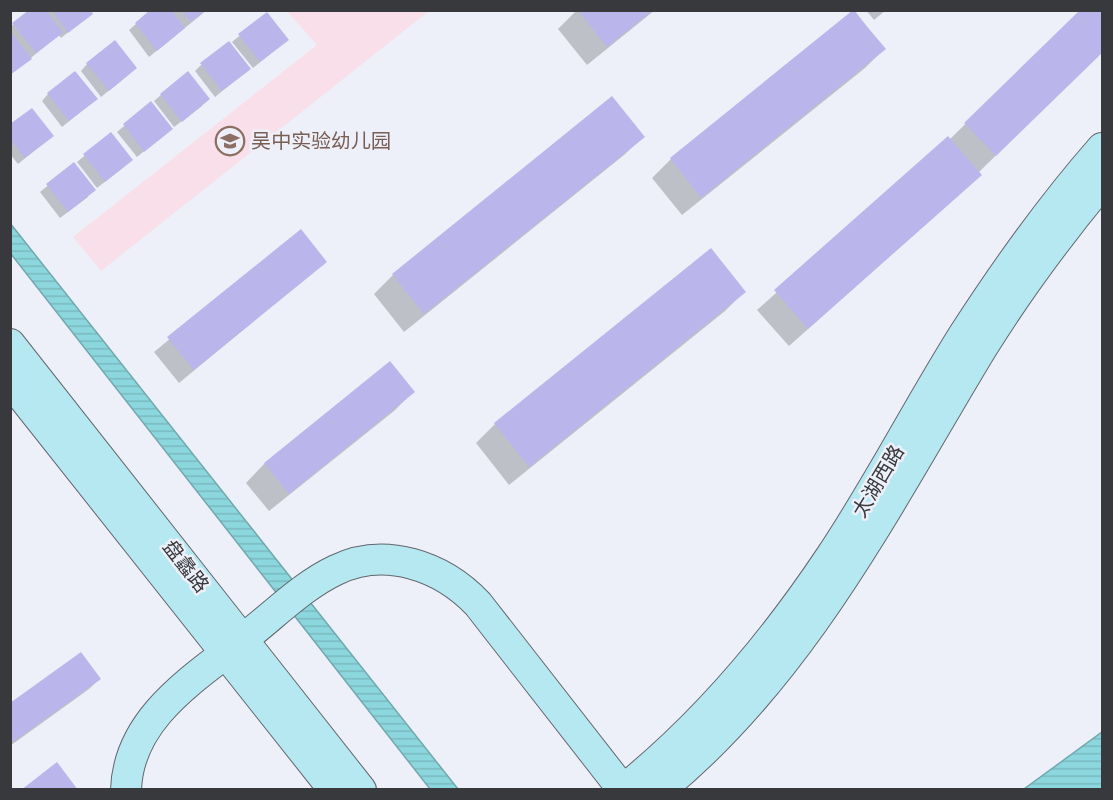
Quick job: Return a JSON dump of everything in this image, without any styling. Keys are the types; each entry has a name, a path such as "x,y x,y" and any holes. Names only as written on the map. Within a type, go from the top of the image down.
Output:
{"main road":[{"name":"太湖西路","path":"619,785 686,735 753,661 831,557 964,335 995,288 1062,196 1102,148"},
{"name":"太湖西路","path":"660,789 685,769 732,720 816,618 883,518 983,347 1052,247 1102,183"},
{"name":"盘蠡路","path":"10,344 234,646 334,789"},
{"name":"盘蠡路","path":"10,381 234,646 361,789"},
{"path":"126,789 132,753 148,724 178,691 309,588 336,570 372,560 414,564 459,586 486,614 619,785"}],"shaded area":[{"name":"吴中实验幼儿园","path":"287,11 429,11 101,271 73,237 317,45"}],"water":[{"path":"10,223 458,789 430,789 11,254"},
{"path":"1102,732 1102,789 1024,789"}],"building":[{"path":"29,10 46,10 63,33 36,53 12,23"},
{"path":"52,10 91,10 93,14 68,33"},
{"path":"150,10 171,10 185,28 157,51 135,23"},
{"path":"182,10 206,10 191,22"},
{"path":"578,10 653,10 607,47"},
{"path":"853,10 886,49 701,198 670,158"},
{"path":"1080,10 1102,10 1102,53 996,156 964,123"},
{"path":"267,12 289,40 260,62 238,34"},
{"path":"10,31 32,59 10,75"},
{"path":"115,40 137,68 109,91 86,63"},
{"path":"229,41 251,69 222,91 200,63"},
{"path":"75,71 98,99 69,121 47,93"},
{"path":"188,71 210,99 182,122 160,94"},
{"path":"612,96 645,137 424,314 392,274"},
{"path":"151,101 173,129 144,152 123,124"},
{"path":"32,108 54,136 25,158 10,139 10,124"},
{"path":"111,132 133,160 105,182 83,154"},
{"path":"948,136 982,175 808,329 774,290"},
{"path":"74,162 96,190 68,212 46,184"},
{"path":"301,229 327,262 194,370 167,337"},
{"path":"711,248 746,292 529,467 494,423"},
{"path":"390,361 415,392 289,494 264,463"},
{"path":"81,652 101,679 10,744 10,703"},
{"path":"57,762 78,790 21,790"}],"place":[{"name":"吴中实验幼儿园","path":"230,141"}]}
